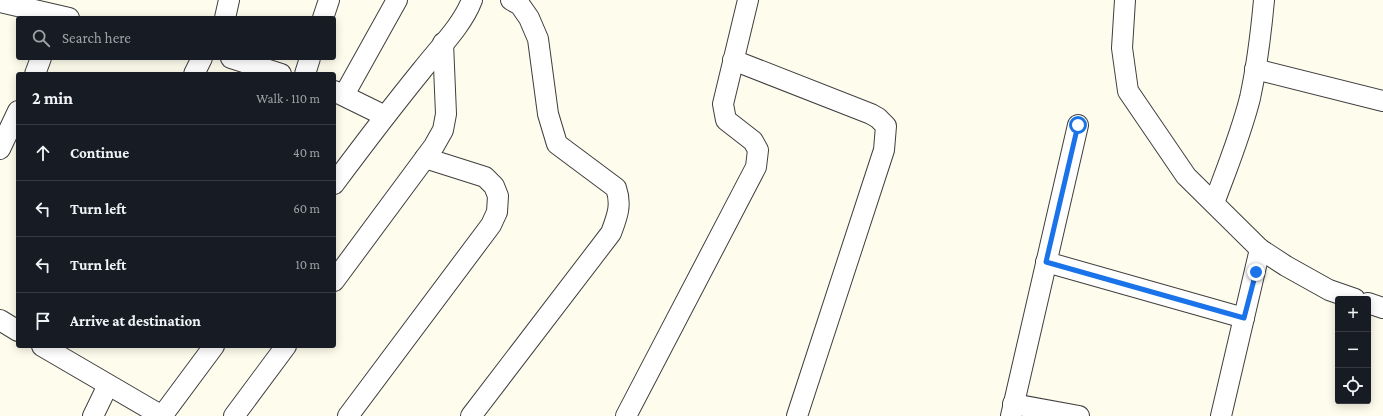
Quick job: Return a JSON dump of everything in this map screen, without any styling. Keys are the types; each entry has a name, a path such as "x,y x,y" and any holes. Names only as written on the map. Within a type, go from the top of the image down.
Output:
{"street":[{"path":"225,16 229,0"},
{"path":"324,16 329,0"},
{"path":"385,116 339,93 397,0"},
{"path":"336,181 469,9 472,0"},
{"path":"471,416 611,233 619,213 620,199 616,188 558,144 548,114 538,39 530,18 520,5 511,0"},
{"path":"626,416 756,167 758,150 753,141 726,120 723,112 723,104 748,0"},
{"path":"1125,0 1122,48 1128,91 1186,176 1260,249 1286,266 1329,290 1346,296"},
{"path":"1214,202 1236,143 1249,98 1255,69 1264,0"},
{"path":"0,2 54,16"},
{"path":"336,278 434,146 442,130 446,114 443,43"},
{"path":"37,72 40,60"},
{"path":"195,72 201,60"},
{"path":"237,60 275,72"},
{"path":"306,72 309,60"},
{"path":"733,60 871,114 878,118 886,126 884,150 797,416"},
{"path":"1255,69 1383,101"},
{"path":"0,148 16,115"},
{"path":"1078,125 1012,410 1079,416"},
{"path":"348,416 492,225 497,212 498,196 494,186 485,177 425,158"},
{"path":"1221,416 1260,249"},
{"path":"1046,262 1244,318"},
{"path":"1371,304 1383,308"},
{"path":"0,320 16,330"},
{"path":"50,348 61,351 108,386 162,416 213,348"},
{"path":"234,416 285,348"},
{"path":"93,416 108,386"}],"route":[{"path":"1078,125 1046,262 1244,318 1256,272"}]}
